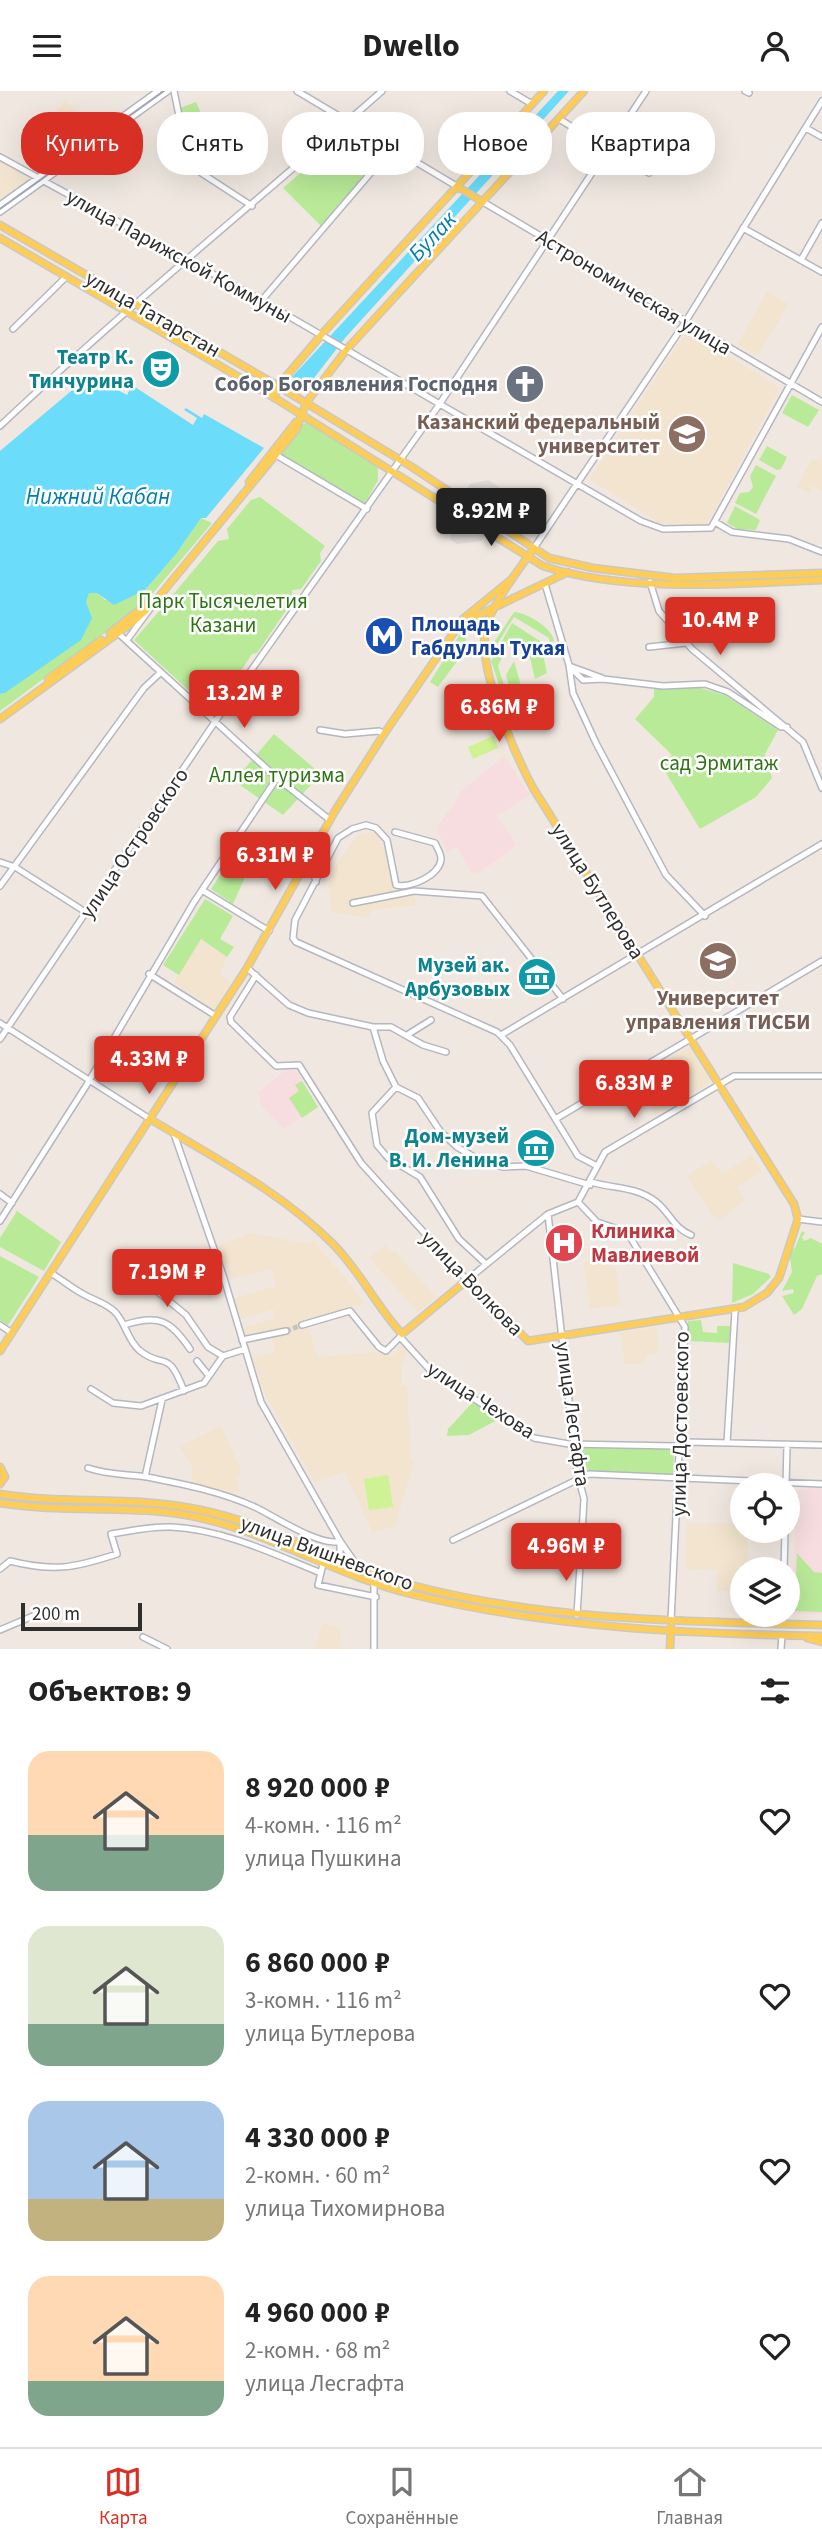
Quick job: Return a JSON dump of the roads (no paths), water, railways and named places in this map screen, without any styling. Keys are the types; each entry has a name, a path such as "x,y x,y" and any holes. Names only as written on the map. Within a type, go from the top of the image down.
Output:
{"main road":[{"path":"274,398 278,386 544,91"},
{"path":"0,717 118,633 153,604 296,430 306,403 344,347 584,91"},
{"path":"459,188 481,200"},
{"name":"улица Татарстан","path":"0,225 278,386 400,460 534,548 565,563 641,575 694,579 822,573"},
{"name":"улица Татарстан","path":"0,238 301,414 543,566 568,572 689,584 822,579"},
{"path":"0,717 146,606 301,414"},
{"path":"462,623 475,621 485,630 495,609 534,548"},
{"path":"462,623 568,572"},
{"path":"0,1351 247,968 330,820 384,734 462,623 479,604 517,574"},
{"name":"улица Бутлерова","path":"485,630 490,680 520,763 794,1204 798,1219"},
{"path":"150,1119 233,1167 316,1229 353,1266 401,1336 467,1280"},
{"name":"улица Волкова","path":"467,1280 522,1338 534,1341 735,1311 757,1300 774,1286 781,1274 798,1219"},
{"path":"0,1359 6,1342"},
{"path":"0,1467 5,1477 0,1484"},
{"name":"улица Вишневского","path":"0,1494 50,1499 141,1501 181,1506 228,1517 360,1569 413,1586 577,1615 671,1626 730,1625"},
{"name":"улица Вишневского","path":"0,1503 141,1510 200,1518 375,1583 412,1594 561,1621 822,1636"},
{"name":"улица Вишневского","path":"800,1625 822,1623"},
{"name":"улица Достоевского","path":"670,1649 671,1626"},
{"path":"798,1636 822,1641"}],"street":[{"path":"0,212 158,91"},
{"path":"0,205 168,91"},
{"path":"174,91 189,165 252,206"},
{"path":"297,91 333,112"},
{"path":"358,112 382,91"},
{"path":"510,91 533,104"},
{"name":"улица Островского","path":"632,112 646,91"},
{"path":"534,548 686,321 822,101"},
{"path":"559,119 566,123"},
{"path":"806,128 822,137"},
{"name":"улица Парижской Коммуны","path":"0,157 324,335 439,405 653,527 705,530 715,522"},
{"path":"424,167 459,188"},
{"path":"0,426 126,311 189,261 287,175"},
{"path":"262,300 369,175"},
{"name":"улица Островского","path":"0,1039 215,722 439,405 589,175"},
{"name":"Астрономическая улица","path":"481,200 822,402"},
{"path":"800,260 822,223"},
{"path":"743,228 822,272"},
{"path":"13,329 66,277"},
{"path":"822,327 715,522 733,532 789,539 822,552"},
{"path":"276,454 367,509"},
{"path":"650,582 659,611 686,643 803,742 822,788"},
{"path":"545,584 569,665 571,688 583,715 664,872 705,916"},
{"path":"127,640 145,620 153,604"},
{"path":"118,633 277,778 330,820"},
{"path":"649,647 686,643"},
{"path":"569,665 580,680 603,679 663,686 705,684 728,692 781,727 787,727"},
{"path":"0,886 144,688 160,673"},
{"path":"320,730 345,734 379,731 384,734"},
{"path":"0,1221 90,1079 149,974 277,778"},
{"path":"395,832 435,843 441,861 421,882 403,887 396,885 387,840 376,828 366,825 338,838 291,927 296,942 500,1035 557,1118 578,1156 597,1166"},
{"path":"500,1035 705,916 822,844"},
{"path":"0,862 15,867 87,913"},
{"path":"306,863 323,868"},
{"path":"306,863 313,871 316,882"},
{"path":"202,890 269,931"},
{"path":"353,903 414,891 482,897 563,999"},
{"path":"557,1118 822,961"},
{"path":"247,968 289,1005 308,1013 373,1027 391,1027 423,1045 446,1052"},
{"path":"149,974 216,1016"},
{"name":"улица Волкова","path":"256,975 230,1017 231,1022 276,1066 299,1065 361,1163 467,1280"},
{"path":"407,1035 431,1020"},
{"path":"0,1023 150,1119"},
{"path":"373,1027 383,1061 396,1087 418,1098 440,1131 457,1147 481,1161 503,1167 526,1166 590,1184 633,1189 663,1208 678,1230 691,1235"},
{"path":"467,1280 548,1214 578,1202 605,1152 734,1076 822,1076"},
{"path":"396,1087 372,1113 377,1145 388,1159 420,1177 459,1239 485,1265"},
{"path":"174,1134 264,1408 340,1541 360,1569"},
{"path":"0,1194 12,1203"},
{"name":"улица Достоевского","path":"578,1202 597,1222 627,1233 685,1327 682,1444 671,1626"},
{"path":"0,1209 12,1203"},
{"name":"улица Лесгафта","path":"548,1214 573,1444 584,1499 577,1615"},
{"path":"798,1219 822,1221"},
{"path":"124,1264 186,1315 208,1347 223,1356"},
{"path":"51,1273 82,1294 107,1305 143,1353 169,1361 177,1371 184,1391"},
{"path":"302,1325 350,1311 386,1351 401,1336"},
{"path":"727,1443 735,1311"},
{"path":"124,1325 143,1319 169,1324 190,1349"},
{"path":"0,1325 12,1332"},
{"path":"243,1340 286,1331"},
{"name":"улица Чехова","path":"401,1336 430,1370 534,1438 573,1444 675,1447 682,1444 727,1443 822,1445"},
{"path":"91,1389 113,1403 141,1406 204,1383 223,1356 245,1349"},
{"path":"197,1361 209,1376"},
{"path":"145,1477 162,1400"},
{"path":"786,1473 787,1445"},
{"path":"88,1468 112,1476 145,1477 240,1501 295,1526 322,1542 340,1541"},
{"path":"453,1540 589,1474 730,1481"},
{"path":"800,1484 822,1484"},
{"path":"0,1569 10,1561 46,1570 71,1569 117,1554 111,1534 171,1527 197,1530 256,1547 321,1573"},
{"path":"323,1554 340,1553 340,1541"},
{"path":"323,1564 318,1585 376,1597"},
{"path":"374,1574 374,1649"},
{"path":"0,1630 40,1613"},
{"path":"781,1649 782,1635"},
{"path":"143,1637 167,1649"}],"water":[{"name":"Булак","path":"558,91 569,91 550,112 538,112"},
{"name":"Булак","path":"480,175 493,175 345,338 307,387 292,377"},
{"name":"Нижний Кабан","path":"90,375 127,395 132,385 193,425 197,418 184,410 186,408 202,418 204,414 264,448 206,518 201,518 176,554 145,590 114,605 97,593 89,593 86,602 92,618 81,640 0,694 0,451"}],"tunnel":[{"path":"286,1331 302,1325"}],"tram line":[{"path":"0,209 164,91"}],"place":[{"name":"Театр К. Тинчурина","path":"161,369"},
{"name":"Собор Богоявления Господня","path":"525,384"},
{"name":"Казанский федеральный университет","path":"687,434"},
{"name":"Площадь Габдуллы Тукая","path":"384,636"},
{"name":"Университет управления ТИСБИ","path":"718,961"},
{"name":"Музей ак. Арбузовых","path":"537,977"},
{"name":"Дом-музей В. И. Ленина","path":"536,1148"},
{"name":"Клиника Мавлиевой","path":"564,1243"}],"park label":[{"name":"Парк Тысячелетия Казани","path":"223,613"},
{"name":"сад Эрмитаж","path":"719,763"},
{"name":"Аллея туризма","path":"277,775"}]}
